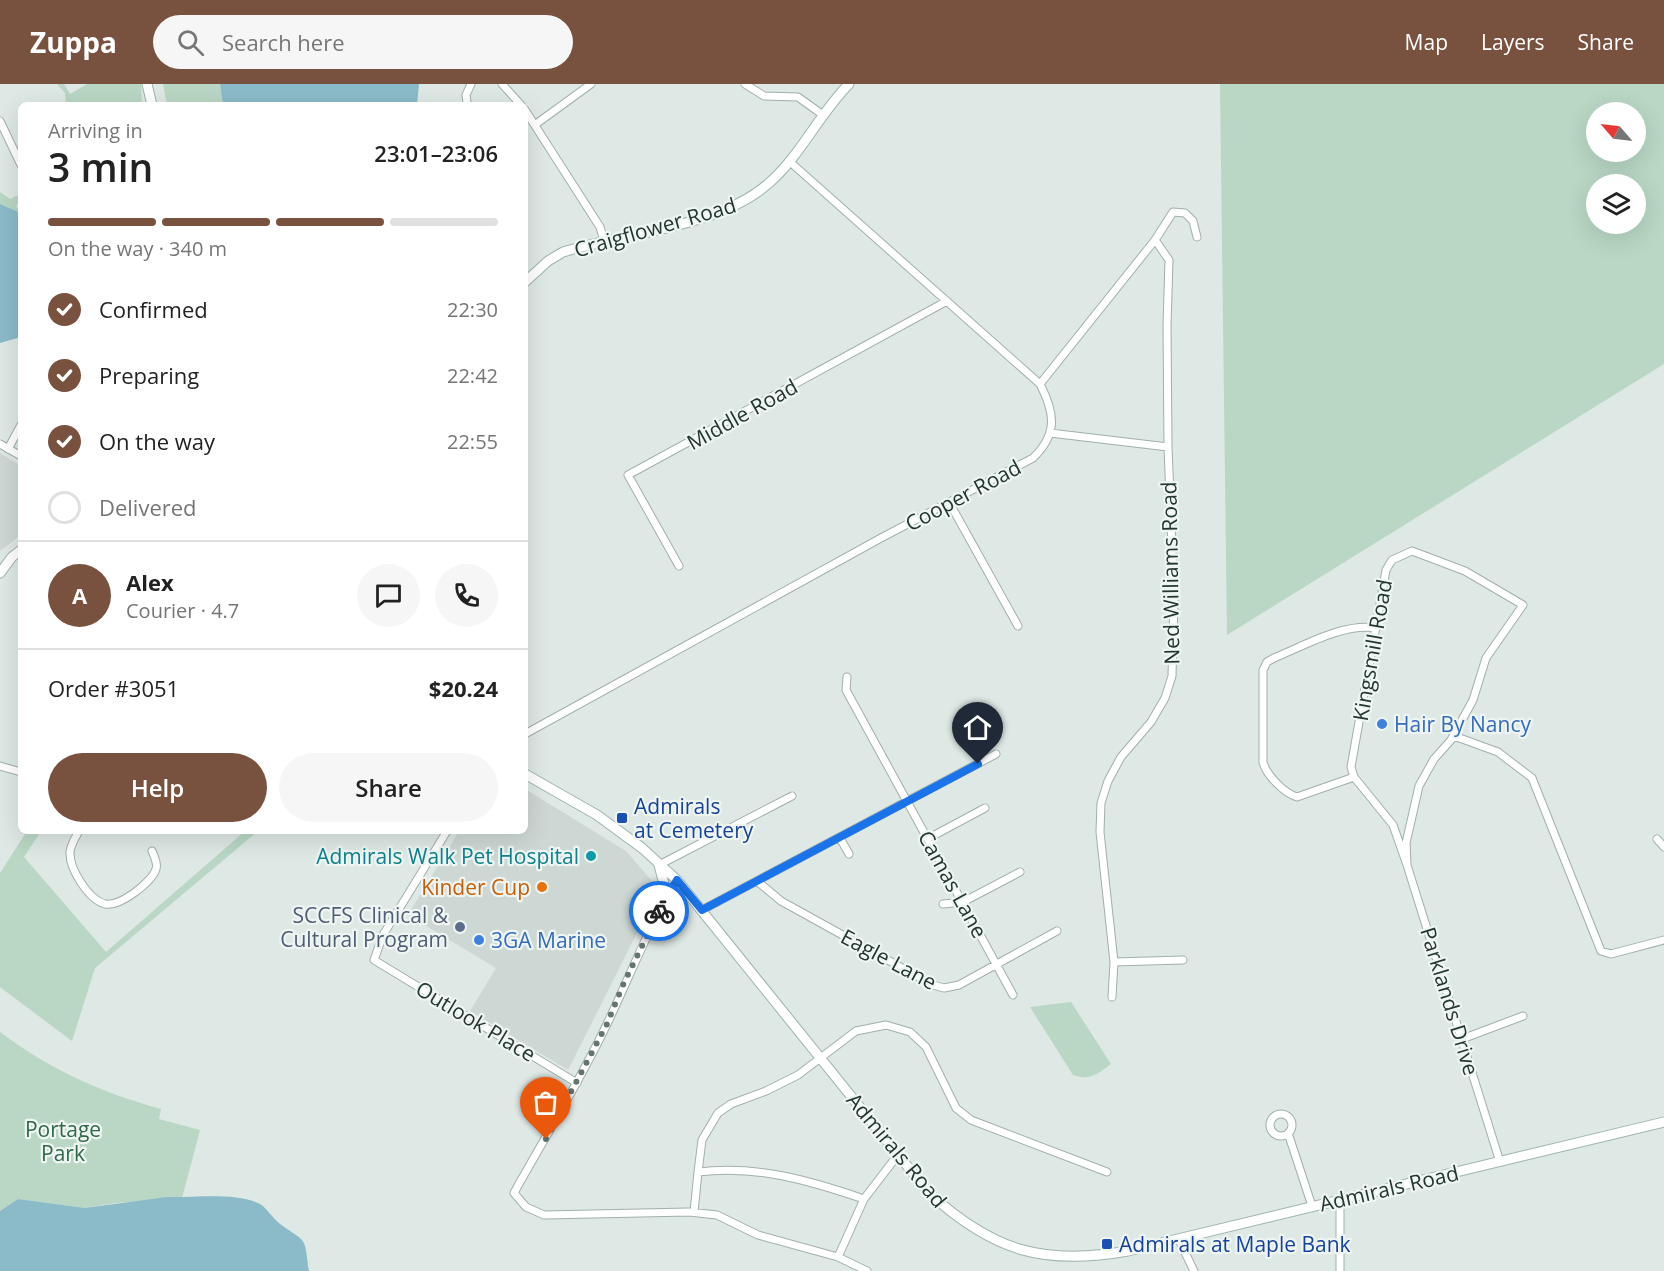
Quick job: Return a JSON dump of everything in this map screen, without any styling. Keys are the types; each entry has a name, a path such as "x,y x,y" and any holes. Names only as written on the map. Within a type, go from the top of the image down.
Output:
{"main road":[{"path":"147,84 151,102"},
{"path":"154,84 157,102"},
{"name":"Craigflower Road","path":"528,279 548,261 563,252 730,209 763,188 789,161 849,84"},
{"path":"0,573 18,552"},
{"name":"Admirals Road","path":"528,776 597,815 642,848 677,880 929,1194 956,1218 982,1235 1013,1248 1044,1255 1076,1258 1179,1240 1664,1122"},
{"path":"659,865 664,884 664,902"}],"street":[{"path":"467,102 466,95 471,84"},
{"path":"502,84 518,102"},
{"path":"536,124 591,84"},
{"path":"746,84 765,96 798,97 823,115"},
{"path":"528,114 600,227 604,241"},
{"path":"0,121 18,159"},
{"path":"789,161 1040,384 1051,406 1050,433 1168,447"},
{"path":"1040,384 1155,240 1173,212 1185,213 1193,221 1197,237"},
{"name":"Ned Williams Road","path":"1112,997 1114,962 1100,832 1101,803 1108,781 1121,757 1151,722 1165,698 1172,676 1174,601 1168,447 1169,260 1155,240"},
{"name":"Middle Road","path":"679,566 628,476 947,301"},
{"path":"8,449 18,431"},
{"name":"Cooper Road","path":"528,732 1033,458 1045,446 1050,433"},
{"path":"0,444 18,454"},
{"path":"950,502 1018,626"},
{"name":"Kingsmill Road","path":"1354,777 1351,767 1387,566 1395,558 1412,551 1459,568 1523,605"},
{"name":"Parklands Drive","path":"1500,1162 1407,866 1403,839 1419,786 1434,759 1454,736 1475,696 1486,658 1523,605"},
{"path":"1376,628 1354,627 1274,657 1264,666 1262,675 1263,762 1268,774 1290,795 1297,797 1354,777 1403,839"},
{"name":"Camas Lane","path":"847,677 846,690 1013,995"},
{"path":"1454,736 1498,752 1532,778 1599,948 1604,953 1611,954 1664,940"},
{"path":"702,910 996,754"},
{"path":"0,766 18,771"},
{"path":"659,865 792,796"},
{"path":"929,838 985,808"},
{"path":"78,834 70,854 72,862 83,884 99,901 106,904 114,904 130,897 155,871 157,865 152,851"},
{"name":"Outlook Place","path":"445,834 383,935 374,960 577,1083"},
{"path":"840,838 849,854"},
{"path":"1657,839 1664,847"},
{"path":"943,904 963,902 1020,872"},
{"path":"677,880 664,902 577,1083 514,1193 526,1207 536,1213 552,1216 694,1212 717,1215 758,1235 838,1257 867,1271"},
{"name":"Eagle Lane","path":"757,881 781,901 933,985 944,988 958,985 1057,931"},
{"path":"1114,962 1183,960"},
{"path":"1462,1039 1523,1016"},
{"path":"694,1212 702,1140 718,1113 731,1104 798,1076 856,1031 886,1025 910,1032 926,1047 956,1108 971,1120 1107,1172"},
{"path":"1288,1133 1312,1206"},
{"path":"838,1257 864,1199 897,1156"},
{"path":"699,1172 720,1169 779,1173 864,1199"},
{"path":"1340,1199 1340,1271"},
{"path":"1179,1240 1194,1271"}],"shaded area":[{"path":"0,453 18,464 18,537 0,551"},
{"path":"528,791 626,851 652,881 653,901 568,1070 470,1011 496,968 408,915 457,834 528,834"}],"green space":[{"path":"57,84 64,84 70,94 87,84 141,84 142,102 66,102 65,93"},
{"path":"163,84 220,84 223,102 166,102"},
{"path":"1220,84 1664,84 1664,364 1227,635"},
{"path":"0,192 10,199 18,195 16,207 18,212 0,204"},
{"path":"25,834 39,834 24,857 106,952 242,834 254,834 95,968 72,1041 0,987 0,873"},
{"path":"1071,1002 1111,1064 1089,1077 1073,1075 1030,1007"},
{"name":"Portage Park","path":"0,1032 38,1057 77,1078 139,1103 161,1109 159,1119 200,1130 182,1198 85,1208 18,1199 0,1211"}],"water":[{"path":"220,84 419,84 417,102 223,102"},
{"path":"0,204 18,212 18,338 0,343"},
{"path":"167,1197 227,1197 250,1200 260,1204 277,1222 303,1242 309,1271 0,1271 0,1211 18,1199 85,1208"}],"way so far":[{"path":"546,1139 607,1024 659,911"}],"place":[{"name":"Hair By Nancy","path":"1382,724"},
{"name":"Admirals at Cemetery","path":"622,818"},
{"name":"Admirals Walk Pet Hospital","path":"591,856"},
{"name":"Kinder Cup","path":"542,887"},
{"name":"SCCFS Clinical & Cultural Program","path":"460,927"},
{"name":"3GA Marine","path":"479,940"},
{"name":"Admirals at Maple Bank","path":"1107,1244"}],"route":[{"path":"659,911 677,880 702,910 978,764"}]}
